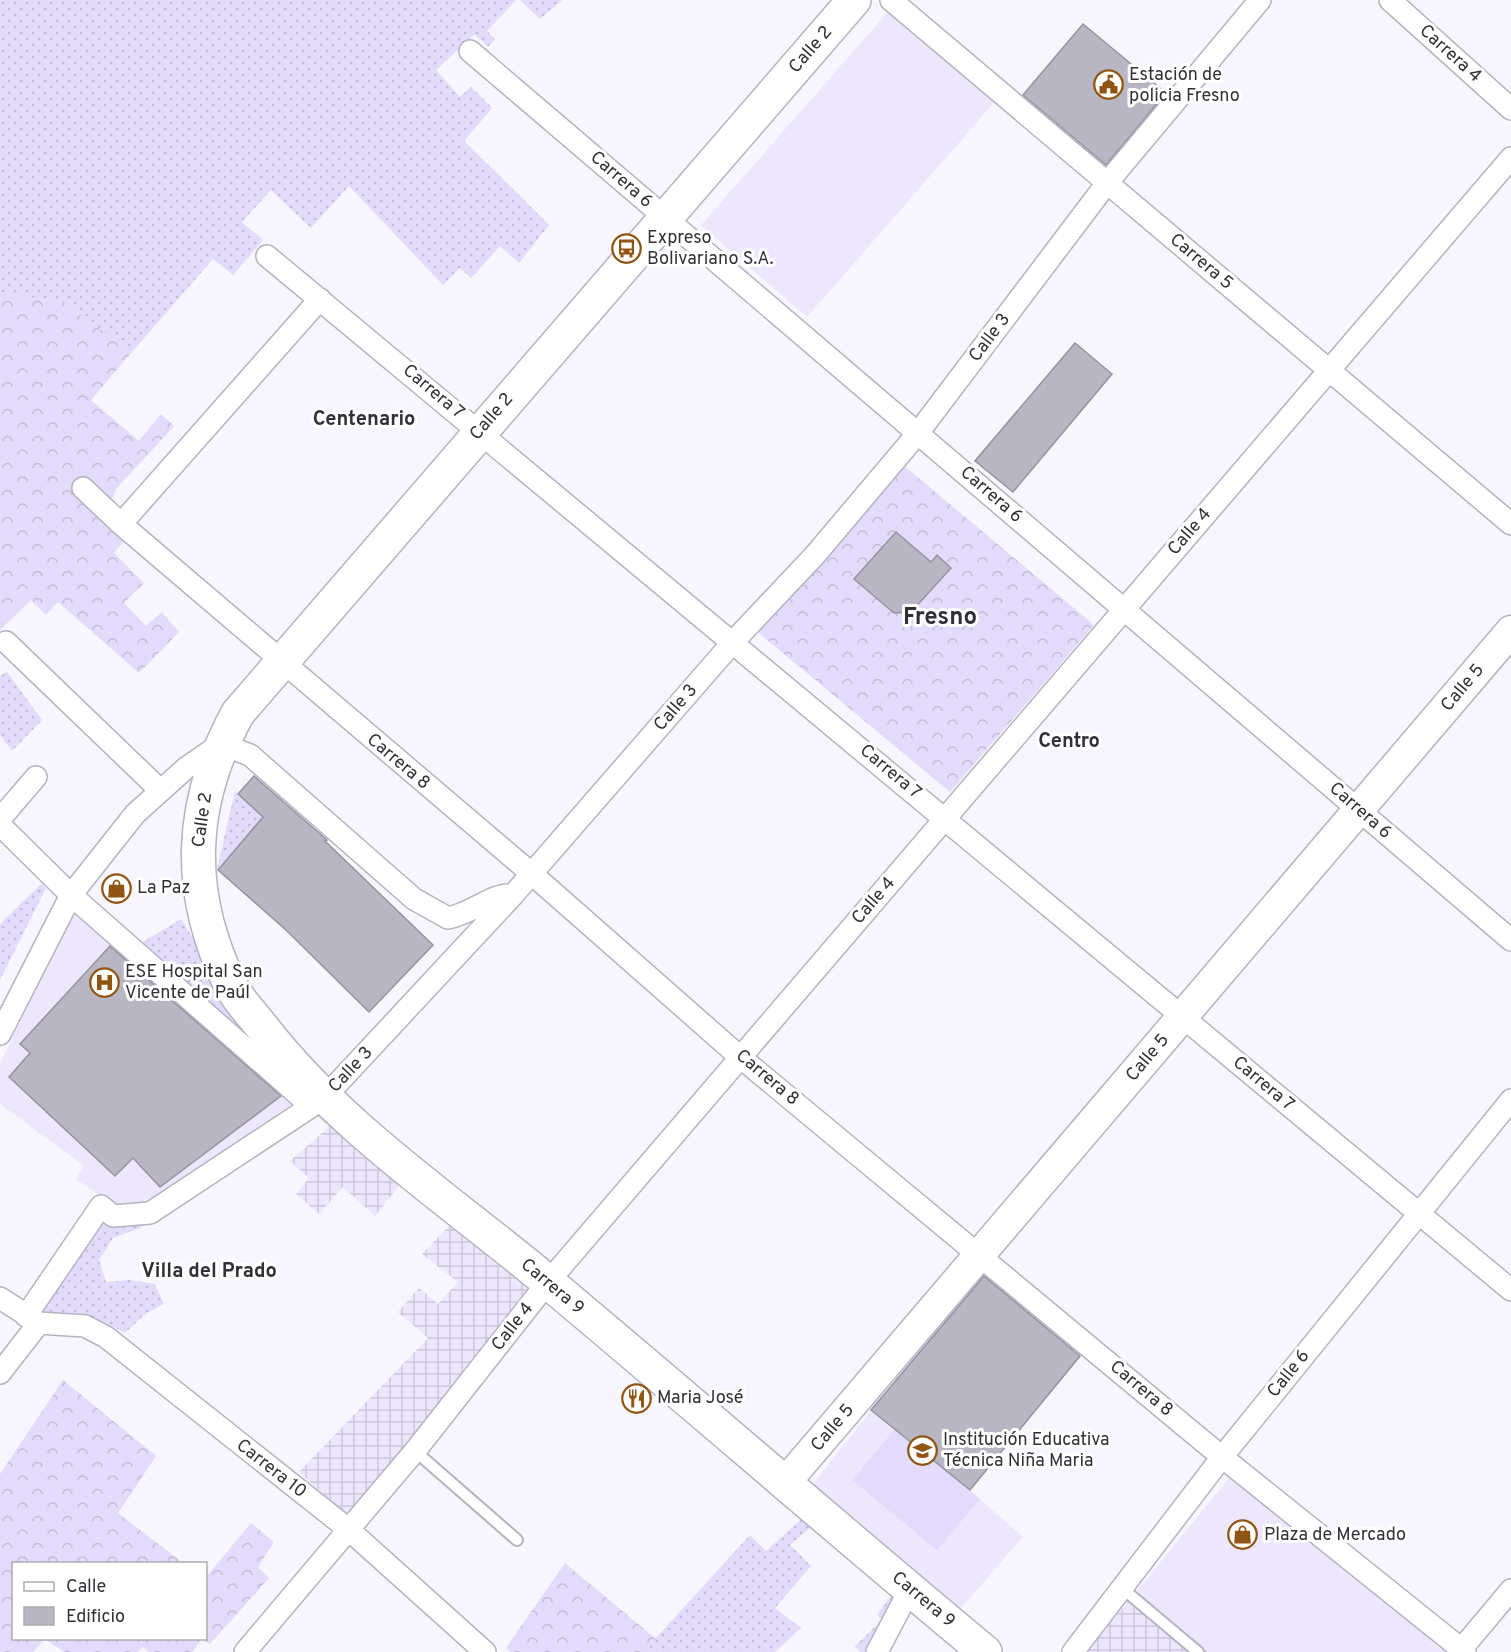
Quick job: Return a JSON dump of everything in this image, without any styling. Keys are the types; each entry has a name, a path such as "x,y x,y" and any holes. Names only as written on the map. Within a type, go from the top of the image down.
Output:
{"highway":[{"name":"Calle 2","path":"197,867 201,808 221,744 238,713 854,0"},
{"name":"Carrera 9","path":"197,867 199,889 211,942 233,990 318,1102 548,1282 985,1652"}],"street":[{"name":"Carrera 5","path":"891,0 1511,524"},
{"name":"Calle 3","path":"0,1373 101,1206 113,1216 150,1213 318,1102 513,896 733,642 815,555 918,433 1107,183 1260,0"},
{"name":"Carrera 4","path":"1390,0 1511,109"},
{"name":"Carrera 6","path":"470,51 1511,940"},
{"name":"Calle 4","path":"245,1652 415,1451 548,1282 1511,158"},
{"name":"Carrera 7","path":"267,256 1511,1290"},
{"path":"121,524 320,298"},
{"name":"Carrera 8","path":"83,488 121,524 280,662 532,874 740,1057 1222,1457 1462,1651"},
{"name":"Calle 5","path":"784,1484 1511,631"},
{"path":"6,642 160,790"},
{"path":"0,1034 71,895 135,814 160,790 221,744 250,755 414,899 448,918 471,912 499,895 513,896"},
{"path":"0,819 36,777"},
{"path":"0,825 71,895 318,1102"},
{"name":"Calle 6","path":"1073,1652 1222,1457 1418,1212 1511,1100"},
{"path":"0,1298 32,1319"},
{"name":"Carrera 10","path":"32,1319 85,1326 106,1337 348,1530 485,1652"},
{"path":"877,1652 910,1589"},
{"path":"1462,1651 1511,1590"}],"lane":[{"path":"415,1451 517,1540"},
{"path":"1122,1588 1198,1652"}],"shaded area":[{"path":"894,5 999,97 807,317 701,225"},
{"name":"ESE Hospital San Vicente de Paúl","path":"79,899 296,1102 147,1205 114,1211 101,1197 76,1179 84,1166 0,1104 0,1064"},
{"path":"335,1103 407,1176 375,1216 343,1187 319,1214 296,1194 309,1178 290,1161 329,1127 316,1114"},
{"path":"457,1218 534,1284 352,1519 299,1472 428,1338 398,1312 419,1288 438,1304 458,1282 422,1254"},
{"name":"Institución Educativa Técnica Niña Maria","path":"985,1267 1083,1352 970,1490 1023,1537 954,1616 809,1489"},
{"name":"Plaza de Mercado","path":"1229,1478 1453,1649 1450,1652 1208,1652 1137,1591"},
{"path":"1137,1591 1208,1652 1085,1652"}],"green space":[{"path":"0,0 516,0 487,31 495,39 488,47 475,34 436,70 460,97 471,87 492,108 464,141 549,225 519,263 500,246 471,278 460,268 443,285 349,186 311,228 271,190 242,222 263,240 233,275 213,259 132,352 62,302 0,293"},
{"path":"520,0 562,0 540,19"},
{"path":"0,293 62,302 132,352 91,400 139,441 161,414 174,426 116,489 109,507 133,531 114,553 144,583 124,603 146,626 162,612 179,632 139,673 58,602 46,615 31,600 0,630"},
{"path":"902,464 1094,625 950,792 754,629"},
{"path":"7,672 42,720 12,751 0,735 0,676"},
{"path":"235,791 263,817 217,869"},
{"path":"41,884 46,888 0,980 0,924"},
{"path":"181,919 240,1012 316,1095 138,945"},
{"path":"296,1102 316,1114 140,1228 113,1238 99,1260 106,1282 130,1280 155,1284 164,1304 145,1314 125,1333 89,1318 70,1315 50,1316 34,1305 104,1199 115,1211 147,1205"},
{"path":"63,1380 156,1456 118,1513 182,1562 12,1562 12,1640 44,1640 33,1652 0,1652 0,1474"},
{"path":"895,1429 980,1499 937,1550 852,1480"},
{"path":"806,1515 816,1523 790,1545 811,1566 775,1608 801,1628 775,1652 643,1652 750,1535 766,1551"},
{"path":"251,1523 274,1542 258,1567 269,1578 210,1644 204,1640 207,1640 207,1576"},
{"path":"565,1563 656,1639 643,1652 511,1652 506,1648"},
{"path":"896,1589 881,1652 860,1652 855,1646 882,1620 877,1615"},
{"path":"46,1640 201,1640 192,1652 149,1652 143,1647 137,1652 64,1652"}],"building":[{"name":"Estación de policia Fresno","path":"1083,24 1166,93 1106,165 1023,95"},
{"path":"1075,343 1112,374 1013,492 975,461"},
{"path":"896,532 931,562 937,555 951,568 911,612 894,613 854,579"},
{"path":"254,776 327,840 325,841 433,945 369,1012 286,930 218,870 263,817 238,794"},
{"name":"ESE Hospital San Vicente de Paúl","path":"110,946 281,1096 160,1187 133,1158 115,1176 9,1077 30,1053 20,1044"},
{"name":"Institución Educativa Técnica Niña Maria","path":"984,1276 1080,1356 970,1490 871,1410"}],"place":[{"name":"Estación de policia Fresno","path":"1108,85"},
{"name":"Expreso Bolivariano S.A.","path":"626,248"},
{"name":"La Paz","path":"116,888"},
{"name":"ESE Hospital San Vicente de Paúl","path":"104,982"},
{"name":"Maria José","path":"636,1398"},
{"name":"Institución Educativa Técnica Niña Maria","path":"922,1450"},
{"name":"Plaza de Mercado","path":"1243,1535"}],"district":[{"name":"Centenario","path":"364,420"},
{"name":"Fresno","path":"940,618"},
{"name":"Centro","path":"1069,742"},
{"name":"Villa del Prado","path":"209,1272"}]}
